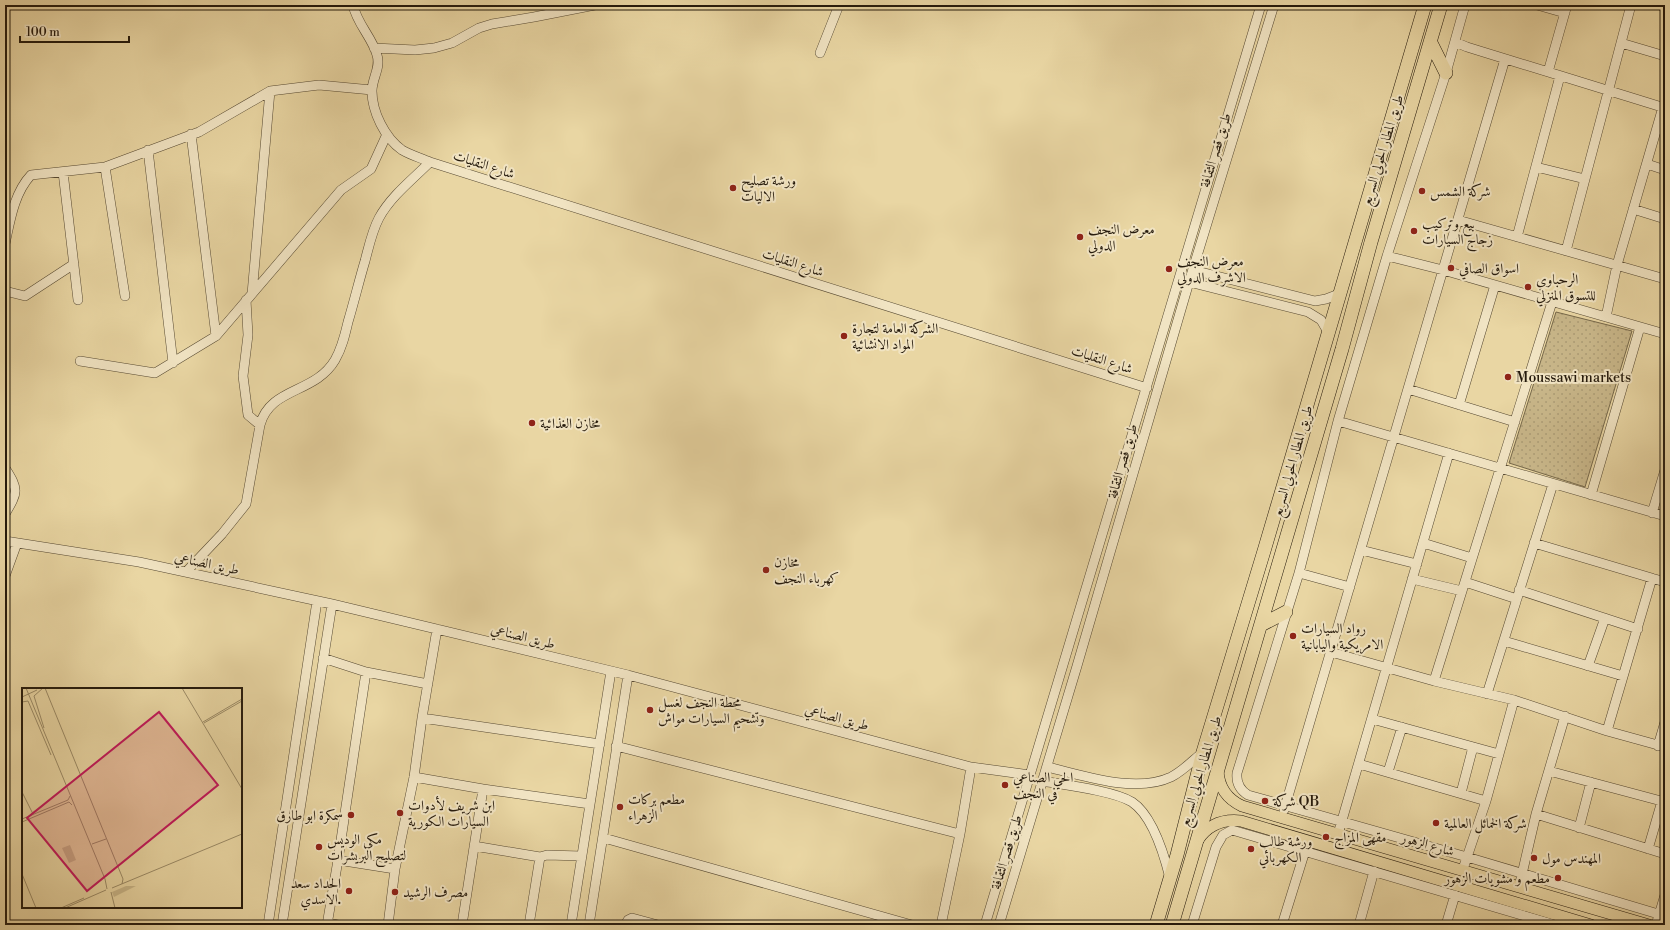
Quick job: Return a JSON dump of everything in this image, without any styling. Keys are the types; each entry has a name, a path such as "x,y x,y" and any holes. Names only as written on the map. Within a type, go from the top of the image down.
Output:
{"highway":[{"name":"طريق المطار الحولي السريع","path":"1156,925 1170,878 1202,752 1264,551 1425,5"},
{"name":"طريق المطار الحولي السريع","path":"1172,925 1194,846 1218,772 1342,349 1371,242 1441,5"},
{"path":"1431,43 1446,73"},
{"path":"1326,338 1326,349 1332,354 1338,353 1342,349"},
{"path":"1314,380 1319,378 1325,379 1329,383 1330,388"},
{"path":"1261,625 1286,612"}],"main road":[{"name":"شارع الزهور","path":"1218,772 1220,784 1226,795 1231,800 1242,806 1463,869 1649,925"},
{"path":"1194,846 1202,834 1213,825 1226,821 1240,821 1301,846 1340,851 1375,866 1490,901 1591,925"},
{"path":"1340,851 1345,844 1341,835"},
{"path":"1375,866 1374,853 1379,846"}],"street":[{"path":"5,244 13,208 26,181 31,175 105,166 199,132 270,91 319,85 372,90 378,59 374,48 360,25 353,5"},
{"path":"374,48 415,50 434,48 452,43 479,28 492,24 595,5"},
{"path":"820,52 838,5"},
{"name":"طريق قصر الثقافة","path":"985,925 1261,5"},
{"name":"طريق قصر الثقافة","path":"999,925 1077,666 1189,282 1274,5"},
{"path":"1465,5 1446,73 1387,256 1338,421 1299,573 1236,777 1240,788 1245,793 1662,915"},
{"path":"1537,5 1566,9 1548,72"},
{"path":"1566,250 1631,5"},
{"path":"1660,5 1665,7"},
{"path":"1455,42 1664,108 1617,265 1606,317"},
{"path":"1621,43 1665,56"},
{"path":"1281,818 1505,59"},
{"path":"1517,237 1560,76"},
{"name":"شارع النقليات","path":"372,90 377,115 387,134 401,149 430,162 1147,388"},
{"path":"260,425 248,415 243,376 248,335 249,297 270,91"},
{"path":"191,134 216,336"},
{"path":"80,362 155,373 216,336 341,190 371,169 387,134"},
{"path":"148,150 173,363"},
{"path":"186,572 222,534 246,504 262,416 273,402 318,379 335,360 344,337 372,236 379,217 391,201 430,162"},
{"path":"1647,164 1665,170"},
{"path":"105,166 125,296"},
{"path":"1536,167 1585,180"},
{"path":"63,172 78,300"},
{"path":"1633,209 1665,219"},
{"path":"1458,220 1665,279"},
{"path":"1387,256 1443,270 1665,334"},
{"path":"5,291 25,296 74,264"},
{"path":"1193,270 1315,301 1339,294"},
{"path":"1189,282 1304,311 1314,315 1321,320 1326,338"},
{"path":"1459,405 1495,285"},
{"path":"1314,315 1319,311 1320,307 1315,301"},
{"path":"1434,681 1552,302"},
{"path":"1591,495 1640,327"},
{"path":"1408,389 1515,422"},
{"path":"1338,421 1665,516"},
{"path":"1341,835 1342,821 1449,453"},
{"path":"5,468 15,486 15,497 5,514"},
{"path":"1652,513 1665,470"},
{"path":"1487,694 1553,484"},
{"name":"طريق الصناعي","path":"5,541 139,562 332,604 628,675 971,767 1030,776"},
{"path":"5,576 17,543"},
{"path":"1423,543 1472,558"},
{"path":"1534,543 1665,582"},
{"path":"1361,550 1417,564"},
{"path":"1299,573 1350,587"},
{"path":"1412,578 1518,594 1605,618 1638,629"},
{"path":"1607,731 1652,578"},
{"path":"268,925 317,601"},
{"path":"282,925 332,604"},
{"path":"1588,666 1605,618"},
{"path":"388,925 395,869 414,777 437,629"},
{"path":"1504,641 1623,676"},
{"path":"1331,652 1434,681 1514,700 1607,731 1662,746 1665,722"},
{"path":"323,658 366,672 428,684"},
{"path":"1064,664 1077,666"},
{"path":"571,925 612,671"},
{"path":"338,925 327,924 366,672"},
{"path":"590,925 628,675"},
{"path":"1463,869 1486,801 1514,700"},
{"path":"1519,887 1536,814 1565,716"},
{"path":"422,718 600,744"},
{"path":"1372,719 1499,754"},
{"path":"1388,772 1402,727"},
{"path":"616,746 960,834"},
{"path":"1461,794 1473,747"},
{"path":"1047,767 1107,780 1143,784 1158,782 1172,776 1183,769 1202,752"},
{"path":"293,764 306,765"},
{"path":"1359,764 1486,801"},
{"path":"941,925 960,834 971,767"},
{"path":"1549,771 1663,801 1648,849"},
{"path":"414,777 483,789 590,804"},
{"path":"1042,780 1115,795 1132,802 1144,814 1154,832 1163,853 1170,878"},
{"path":"1579,828 1591,782"},
{"path":"462,925 483,789"},
{"path":"1022,801 1035,805"},
{"path":"1536,814 1665,854"},
{"path":"1192,925 1216,847 1223,835 1232,830 1301,846 1375,866 1455,895 1490,901 1528,921 1556,925"},
{"path":"604,838 912,925"},
{"path":"474,846 540,857 547,855 581,856"},
{"path":"1282,925 1301,846"},
{"path":"529,925 540,857"},
{"path":"338,860 395,869"},
{"path":"1359,925 1375,866"},
{"path":"1446,925 1455,895"},
{"path":"1656,925 1662,915 1665,895"},
{"path":"625,925 628,920 632,918 658,925"}],"shaded area":[{"path":"1556,312 1632,331 1585,487 1509,463"}],"place":[{"name":"ورشة تصليح الاليات","path":"733,188"},
{"name":"شركة الشمس","path":"1422,191"},
{"name":"بيع وتركيب زجاج السيارات","path":"1414,231"},
{"name":"معرض النجف الدولي","path":"1080,237"},
{"name":"اسواق الصافي","path":"1451,268"},
{"name":"معرض النجف الاشرف الدولي","path":"1169,269"},
{"name":"الرحباوي للتسوق المنزلي","path":"1528,287"},
{"name":"الشركة العامة لتجارة المواد الانشائية","path":"844,336"},
{"name":"Moussawi markets","path":"1508,377"},
{"name":"مخازن الغذائية","path":"532,423"},
{"name":"مخازن كهرباء النجف","path":"766,570"},
{"name":"رواد السيارات الامريكية واليابانية","path":"1293,636"},
{"name":"محطة النجف لغسل وتشحيم السيارات مواش","path":"650,710"},
{"name":"الحي الصناعي في النجف","path":"1005,785"},
{"name":"شركة QB","path":"1265,801"},
{"name":"مطعم بركات الزهراء","path":"620,807"},
{"name":"ابن شريف لأدوات السيارات الكورية","path":"400,813"},
{"name":"سمكرة ابو طارق","path":"351,815"},
{"name":"شركة الخمائل العالمية","path":"1436,823"},
{"name":"مقهى المزاج","path":"1326,837"},
{"name":"مكي الوديس لتصليح البريشرات","path":"319,847"},
{"name":"ورشة طالب الكهربائي","path":"1251,849"},
{"name":"المهندس مول","path":"1534,858"},
{"name":"مطعم و مشويات الزهور","path":"1558,878"},
{"name":"الحداد سعد الاسدي.","path":"349,891"},
{"name":"مصرف الرشيد","path":"395,892"}]}
